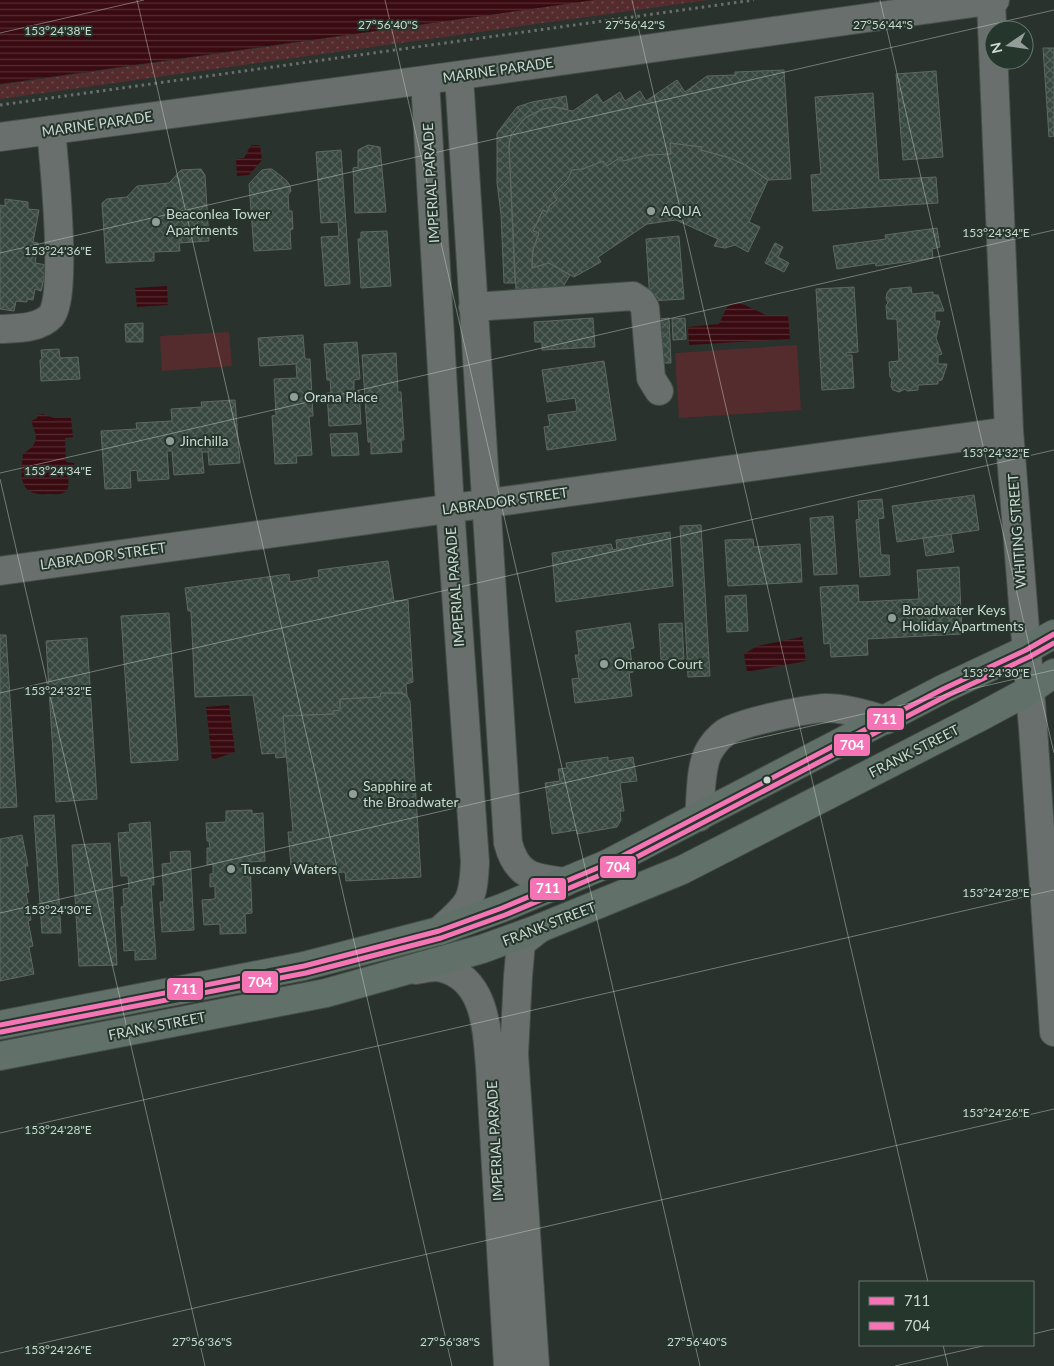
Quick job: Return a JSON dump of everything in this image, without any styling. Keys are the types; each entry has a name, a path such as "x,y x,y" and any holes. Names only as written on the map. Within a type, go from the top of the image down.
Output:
{"highway":[{"path":"0,1025 304,966 438,931 502,908 607,864 1054,634"},
{"name":"FRANK STREET","path":"0,1056 326,993 482,949 540,928 682,870 1030,690 1054,673"}],"street":[{"name":"MARINE PARADE","path":"0,137 459,76 993,0"},
{"name":"WHITING STREET","path":"993,0 1009,431 1030,690 1054,1032"},
{"path":"459,76 508,843 515,861 528,874 533,877 565,882"},
{"name":"IMPERIAL PARADE","path":"425,80 450,508 475,862 471,898 464,908 438,931"},
{"path":"0,330 42,322 51,317 56,307 60,253 51,130"},
{"path":"473,307 633,296 641,301 645,308 651,378 659,391"},
{"name":"LABRADOR STREET","path":"0,571 1009,431"},
{"path":"699,817 704,771 708,754 715,742 726,732 738,726 766,719 826,708 886,720"},
{"name":"IMPERIAL PARADE","path":"508,1366 516,1287 514,1054 518,976 522,943 540,928"},
{"name":"IMPERIAL PARADE","path":"409,970 441,967 459,975 473,989 485,1017 516,1287 535,1366"}],"path":[{"path":"0,105 754,0"}],"shaded area":[{"path":"0,0 594,0 0,84"},
{"path":"594,0 708,0 0,99 0,85"},
{"path":"251,145 260,145 262,160 249,175 237,176 236,159 244,158"},
{"path":"167,286 168,305 137,307 135,288"},
{"path":"740,303 766,315 788,315 790,339 689,345 688,327 719,324 727,307"},
{"path":"229,332 232,366 162,371 160,336"},
{"path":"797,345 801,410 679,418 675,353"},
{"path":"43,414 54,418 71,418 73,437 65,438 66,462 74,463 75,476 68,477 68,489 62,494 39,494 32,492 27,489 22,478 23,454 32,447 36,440 31,421 37,418 38,415"},
{"path":"802,637 806,661 747,672 744,654 757,646"},
{"path":"229,705 235,752 212,760 206,707"}],"building":[{"path":"1043,48 1054,48 1054,136 1049,137"},
{"path":"784,70 791,179 768,180 730,158 701,150 702,147 670,143 671,154 648,155 623,161 621,157 607,166 603,161 583,169 572,170 568,179 553,194 557,200 550,205 547,212 543,210 533,231 539,233 532,259 532,268 549,263 570,275 563,287 516,290 509,146 511,135 525,118 543,109 553,107 573,111 597,94 603,103 620,92 625,101 640,91 646,101 677,80 685,92 707,76 735,75 735,72"},
{"path":"936,71 943,157 903,160 896,74"},
{"path":"873,93 879,180 936,177 938,203 813,211 811,175 821,174 815,97"},
{"path":"566,96 568,109 553,107 534,113 525,118 511,135 509,146 515,283 504,283 501,214 497,183 497,133 517,107 532,102"},
{"name":"AQUA","path":"670,143 702,147 701,150 730,158 745,165 768,180 749,222 760,227 748,252 735,245 725,248 714,246 718,239 676,220 647,224 598,257 601,262 574,277 549,263 532,268 533,250 539,233 533,231 543,210 547,212 550,205 557,200 553,194 568,179 572,170 583,169 603,161 607,166 621,157 623,161 648,155 671,154"},
{"path":"368,145 380,147 386,212 355,213 353,168 358,167 358,150"},
{"path":"341,150 350,284 325,286 321,237 339,236 338,222 321,223 316,152"},
{"name":"Beaconlea Tower Apartments","path":"201,169 205,175 209,241 179,243 180,251 154,252 154,261 106,263 102,203 107,199 127,197 137,186 169,183 181,170"},
{"path":"272,169 287,181 290,186 291,191 288,195 289,211 292,211 293,229 290,230 291,249 254,251 249,184 262,170"},
{"path":"5,199 28,202 28,209 39,210 33,242 38,243 35,263 47,265 41,291 35,289 33,300 27,299 27,302 16,301 14,311 0,309 0,205 5,206"},
{"path":"937,228 940,247 932,249 933,258 876,266 875,263 837,269 833,246 886,239 885,235"},
{"path":"387,231 391,286 361,288 358,239 361,239 361,232"},
{"path":"679,236 684,299 650,301 646,239"},
{"path":"775,243 783,247 778,257 789,263 784,272 765,263"},
{"path":"854,287 858,352 846,353 846,355 852,355 854,388 822,390 816,289"},
{"path":"911,287 912,294 933,292 933,295 938,295 944,311 935,311 935,321 940,321 936,338 942,354 938,355 938,364 947,364 942,380 938,381 938,384 918,385 918,390 907,391 905,389 899,392 893,390 891,386 892,379 890,377 889,362 899,361 897,319 887,319 886,305 888,303 886,298 890,289"},
{"path":"593,318 595,347 542,350 542,342 535,342 534,322"},
{"path":"669,318 671,363 661,363 659,319"},
{"path":"685,318 686,339 673,340 672,319"},
{"path":"143,323 143,342 126,342 125,324"},
{"name":"Orana Place","path":"303,335 305,359 310,359 313,416 309,416 312,455 296,456 297,463 275,464 272,416 276,415 274,379 297,378 296,364 260,366 258,338"},
{"path":"357,342 360,379 354,380 354,392 359,391 361,424 329,426 327,393 331,393 330,380 327,380 324,344"},
{"path":"59,349 60,358 78,357 80,379 41,381 41,350"},
{"path":"396,353 398,392 401,392 404,440 401,440 402,452 371,454 371,442 368,442 362,355"},
{"path":"604,361 616,440 547,450 544,427 550,426 548,415 577,411 575,398 547,402 542,370"},
{"name":"Jinchilla","path":"235,400 240,463 209,465 208,452 202,452 204,473 174,475 172,451 167,451 169,479 138,481 137,470 130,471 131,488 105,489 101,431 137,429 136,423 172,421 171,409 202,407 201,402"},
{"path":"357,433 359,455 332,456 330,434"},
{"path":"974,495 979,530 897,542 892,506"},
{"path":"882,499 884,518 878,519 881,555 889,555 890,575 860,577 856,520 859,519 858,501"},
{"path":"833,516 837,574 814,575 810,518"},
{"path":"701,525 710,676 688,677 680,526"},
{"path":"670,532 673,586 556,602 552,553 611,544 613,550 617,549 616,540"},
{"path":"951,534 954,552 926,556 923,538"},
{"path":"753,539 754,547 800,544 802,582 728,586 725,540"},
{"path":"388,561 394,601 408,600 413,682 406,684 407,696 401,693 381,693 380,697 340,699 340,710 333,711 334,714 283,716 286,757 276,758 275,753 262,754 253,695 195,697 191,611 188,611 185,588 289,574 290,582 319,577 318,570"},
{"name":"Broadwater Keys Holiday Apartments","path":"959,567 962,634 867,639 868,655 831,657 830,643 824,644 820,587 858,585 859,602 919,599 917,570"},
{"path":"746,595 748,631 727,632 725,596"},
{"path":"169,613 178,760 131,763 121,616"},
{"name":"Omaroo Court","path":"630,623 634,648 630,649 633,672 629,673 632,696 575,703 572,679 579,678 575,655 579,655 576,631"},
{"path":"682,623 684,659 661,660 659,624"},
{"path":"0,635 6,635 17,807 0,808"},
{"path":"87,638 97,799 56,802 46,641"},
{"name":"Sapphire at the Broadwater","path":"381,693 401,693 407,696 410,701 421,877 346,881 345,872 318,874 319,871 295,872 291,866 288,832 293,832 283,716 334,714 333,711 340,710 340,699 380,697"},
{"path":"608,757 608,761 633,757 637,781 620,783 624,811 620,811 621,820 617,827 577,834 577,830 552,834 545,783 560,781 558,769 567,768 566,763"},
{"name":"Tuscany Waters","path":"252,810 252,814 263,813 265,861 250,862 252,913 245,914 246,933 220,934 220,924 204,925 202,900 215,899 215,886 210,887 210,874 213,874 213,864 207,865 207,848 210,848 209,841 207,841 206,823 226,822 226,811"},
{"path":"54,815 61,933 42,933 34,816"},
{"path":"150,822 154,885 151,885 156,959 135,960 135,950 124,951 121,907 124,906 123,889 129,888 128,876 121,876 118,833 130,832 129,824"},
{"path":"22,835 28,866 25,866 29,892 26,893 31,920 28,921 33,946 29,947 34,974 0,981 0,839"},
{"path":"110,843 117,965 79,966 72,845"},
{"path":"190,851 194,930 162,932 160,902 164,902 162,864 171,863 170,852"}],"transit line":[{"name":"711","path":"0,1025 304,966 439,931 502,908 607,864 943,689 1026,650 1054,634"},
{"name":"704","path":"1,1032 306,973 441,938 505,915 610,871 946,696 1029,657 1054,643"}],"place":[{"name":"AQUA","path":"651,211"},
{"name":"Beaconlea Tower Apartments","path":"156,222"},
{"name":"Orana Place","path":"294,397"},
{"name":"Jinchilla","path":"170,441"},
{"name":"Broadwater Keys Holiday Apartments","path":"892,618"},
{"name":"Omaroo Court","path":"604,664"},
{"name":"Sapphire at the Broadwater","path":"353,794"},
{"name":"Tuscany Waters","path":"231,869"}]}
